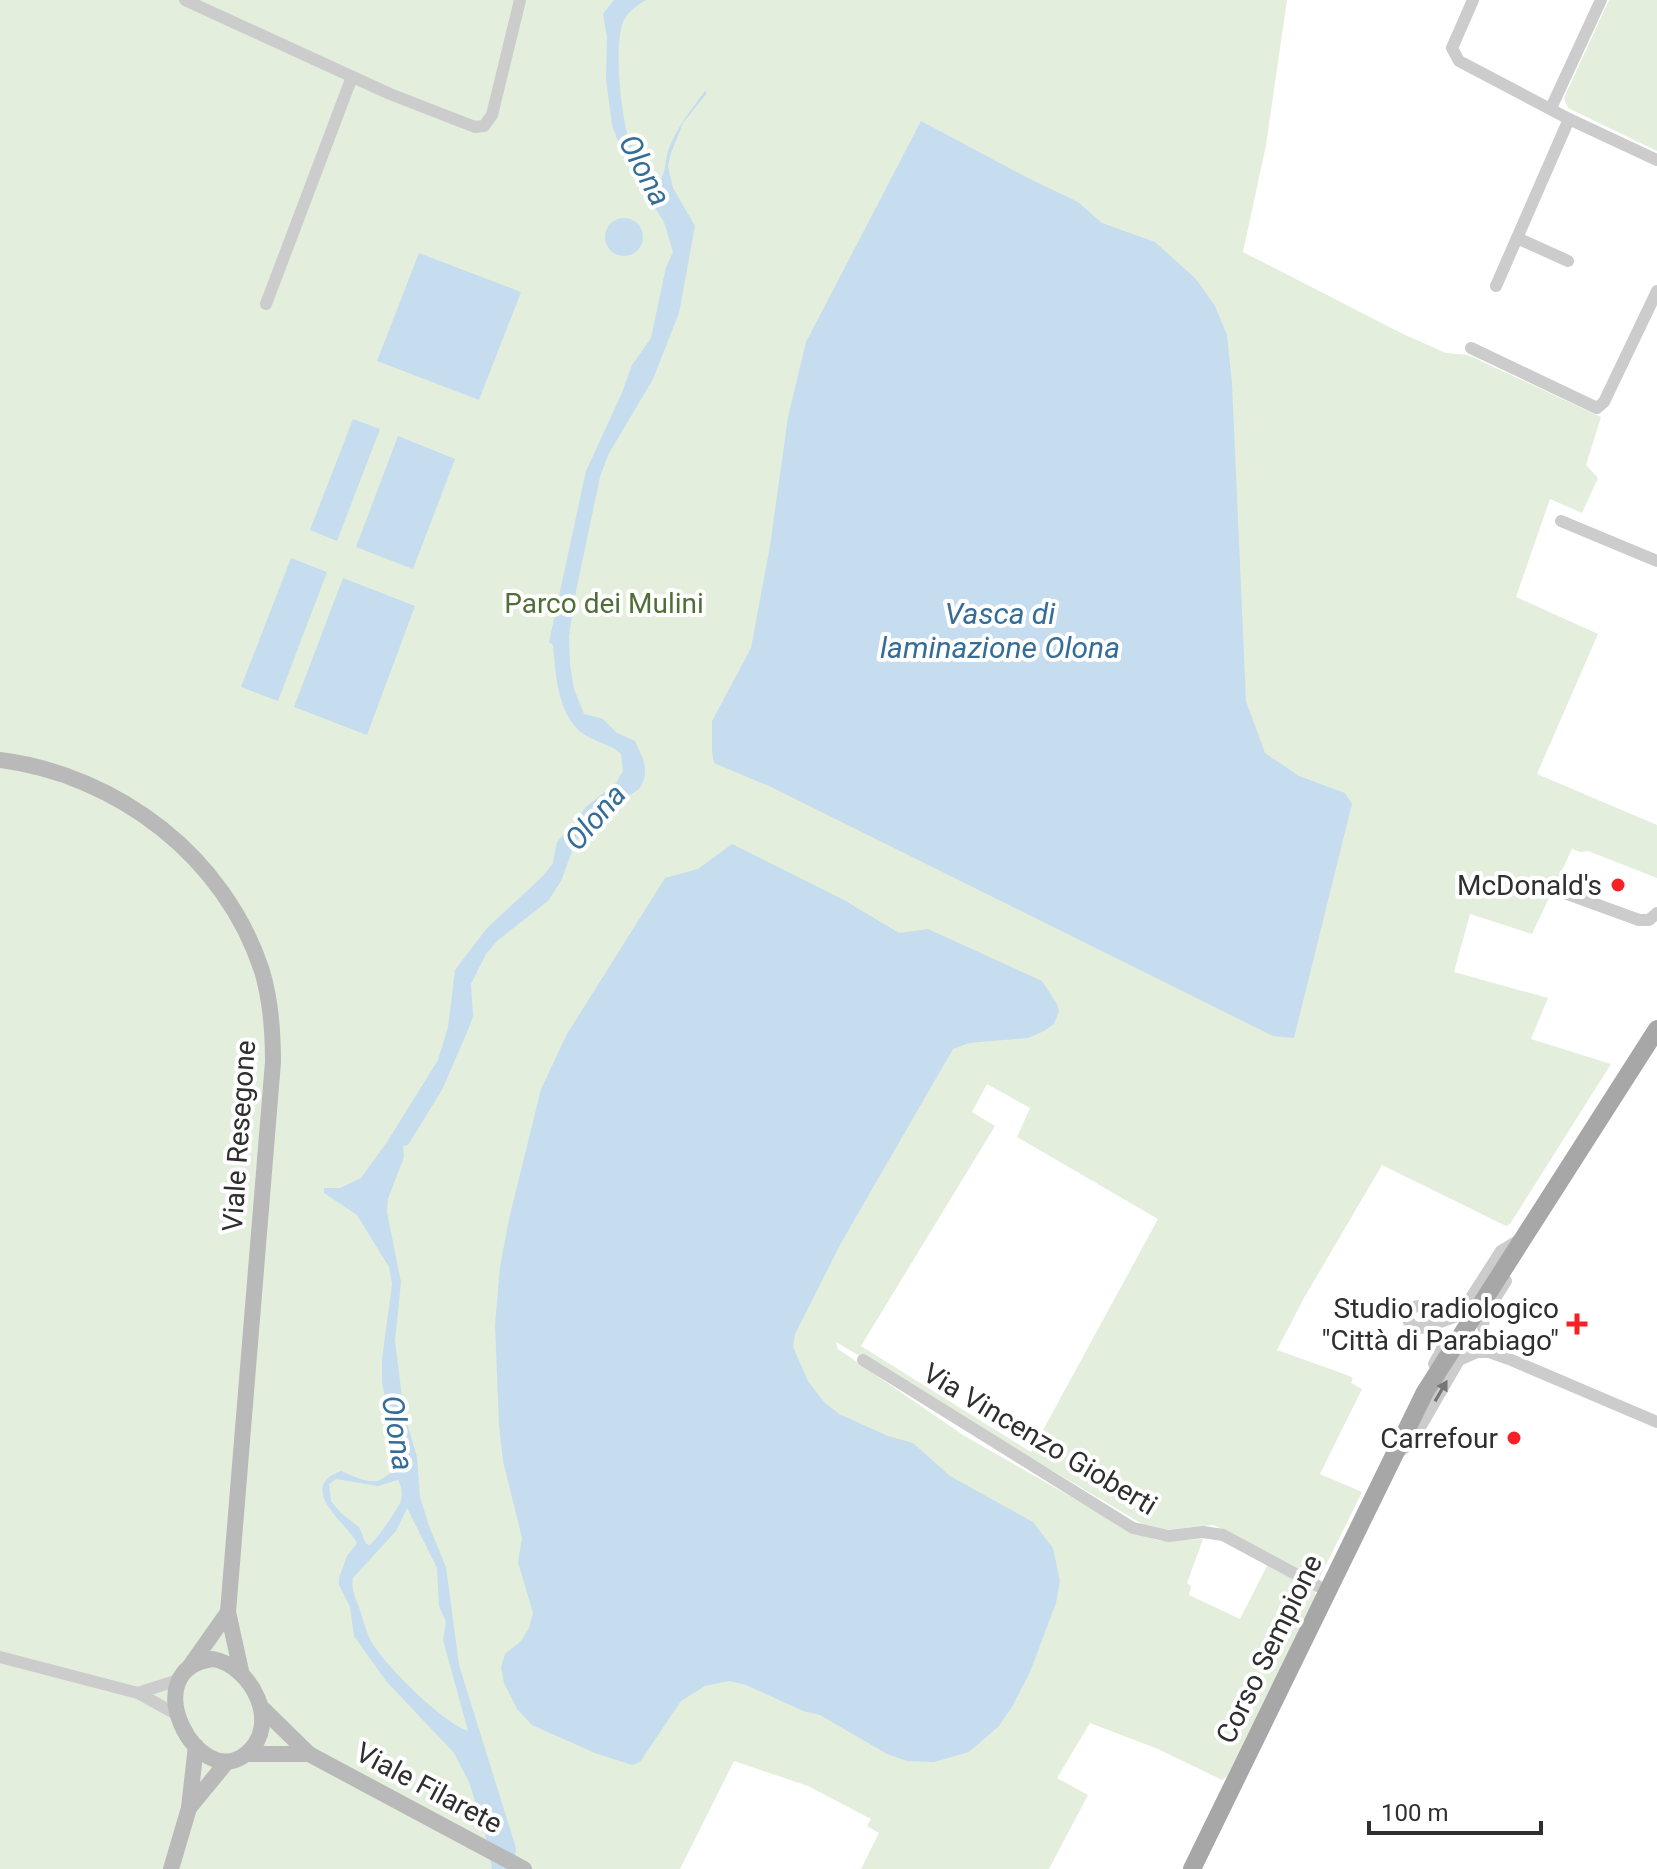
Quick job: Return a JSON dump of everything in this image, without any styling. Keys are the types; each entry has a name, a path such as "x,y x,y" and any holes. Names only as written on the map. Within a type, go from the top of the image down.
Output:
{"main road":[{"name":"Corso Sempione","path":"1192,1869 1425,1392 1657,1029"}],"street":[{"path":"185,0 352,77 470,126 484,126 492,115 520,0"},
{"path":"1473,0 1452,48 1459,61 1569,119 1657,160"},
{"path":"1551,108 1601,0"},
{"path":"266,304 352,77"},
{"path":"1496,286 1569,119"},
{"path":"1517,238 1568,261"},
{"path":"1471,348 1597,408 1604,402 1657,291"},
{"path":"1561,521 1657,561"},
{"name":"Viale Resegone","path":"0,760 38,766 94,786 153,821 203,866 222,891 239,916 263,973 269,1003 273,1062 228,1612 241,1671"},
{"path":"1562,892 1639,920 1649,920 1657,913"},
{"path":"1509,1359 1493,1347 1481,1330 1482,1321 1517,1263 1522,1238"},
{"name":"Corso Sempione","path":"1396,1454 1396,1433 1443,1347 1434,1329 1426,1322 1437,1323 1460,1315 1501,1251 1522,1238"},
{"path":"1396,1454 1411,1443 1459,1360 1477,1352 1489,1352 1509,1359 1657,1422"},
{"name":"Via Vincenzo Gioberti","path":"863,1360 1133,1528 1168,1536 1203,1532 1223,1535 1329,1592"},
{"name":"Viale Resegone","path":"190,1667 228,1612"},
{"path":"0,1657 138,1693 176,1714 196,1746 211,1759 226,1763"},
{"path":"176,1714 178,1680 190,1667 213,1659 241,1671 262,1708 261,1732 256,1743 247,1754 226,1763 189,1808"},
{"path":"138,1693 178,1680"},
{"name":"Viale Filarete","path":"262,1708 309,1754 523,1868"},
{"path":"171,1869 189,1808 196,1746"},
{"name":"Viale Filarete","path":"247,1754 309,1754"}],"green space":[{"name":"Parco dei Mulini","path":"0,0 1287,0 1266,145 1243,252 1403,334 1446,353 1468,355 1601,417 1586,465 1598,478 1582,513 1550,499 1516,597 1598,634 1537,774 1657,825 1657,878 1588,851 1572,849 1532,934 1470,914 1454,972 1548,998 1531,1039 1611,1064 1510,1224 1506,1226 1382,1165 1304,1298 1277,1350 1347,1375 1353,1378 1351,1383 1362,1389 1320,1474 1362,1492 1318,1581 1214,1525 1154,1531 836,1342 838,1349 963,1435 1136,1534 1161,1541 1203,1539 1187,1583 1191,1586 1189,1595 1240,1619 1268,1564 1314,1587 1316,1596 1313,1605 1227,1776 1222,1780 1158,1749 1090,1723 1057,1778 1088,1795 1049,1869 861,1869 879,1833 867,1826 871,1819 808,1786 734,1761 680,1869 0,1869","holes":["987,1084 1030,1108 1017,1137 1158,1219 1031,1452 861,1346 995,1126 972,1112"]},
{"path":"1609,0 1657,0 1657,151 1568,108 1564,98"}],"water":[{"name":"Olona","path":"614,0 646,0 624,20 619,45 620,81 630,142 655,184 663,174 668,151 680,127 705,91 707,93 683,123 668,166 673,188 695,226 679,313 653,379 608,455 600,477 569,636 574,689 584,714 603,719 617,733 635,741 643,759 645,777 639,789 593,820 575,843 561,881 548,901 498,940 486,954 471,984 473,1016 468,1030 442,1090 408,1145 403,1146 404,1157 388,1199 387,1212 401,1282 395,1341 404,1413 417,1457 420,1497 446,1567 459,1665 516,1848 514,1869 492,1869 485,1833 469,1782 454,1753 386,1681 354,1636 350,1607 339,1585 347,1556 357,1543 328,1506 323,1487 328,1478 341,1471 366,1480 380,1480 398,1472 399,1461 382,1383 382,1359 392,1284 389,1267 357,1215 324,1193 324,1188 340,1188 361,1178 387,1142 438,1060 448,1027 455,970 487,928 543,876 553,863 557,842 587,806 616,783 623,771 621,754 582,733 567,715 559,693 553,645 549,642 586,471 632,365 651,338 666,267 673,252 664,222 625,161 612,125 603,14","holes":["336,1479 378,1486 398,1480 402,1492 399,1504 370,1545 366,1544 359,1527 331,1501 329,1484","407,1508 437,1568 439,1606 446,1622 443,1640 468,1731 430,1706 379,1653 368,1634 354,1592 353,1578 396,1531"]},
{"name":"Vasca di laminazione Olona","path":"921,121 1078,202 1102,223 1155,242 1196,279 1215,306 1227,335 1232,383 1246,701 1265,753 1299,776 1345,793 1352,804 1294,1038 1273,1036 769,786 714,763 712,721 751,648 770,546 788,417 806,342"},
{"path":"624,218 637,224 643,237 637,250 624,256 611,250 605,237 611,224"},
{"path":"419,253 521,292 479,400 377,361"},
{"path":"353,419 380,429 337,541 310,530"},
{"path":"398,436 455,459 413,569 356,547"},
{"path":"291,558 327,572 278,701 241,687"},
{"path":"343,578 415,606 367,735 294,707"},
{"path":"732,844 844,900 899,933 928,929 1042,981 1059,1011 1054,1024 1028,1038 969,1043 953,1049 841,1243 795,1334 793,1347 808,1381 824,1402 839,1414 888,1436 913,1443 950,1476 1033,1522 1053,1548 1060,1581 1056,1603 1030,1672 1012,1707 999,1726 969,1752 934,1762 907,1761 887,1754 820,1715 729,1681 705,1686 681,1701 640,1762 632,1765 595,1753 532,1725 517,1709 504,1683 501,1667 505,1654 521,1641 533,1613 518,1562 522,1538 503,1461 495,1325 500,1267 509,1219 541,1089 567,1034 665,878 698,869"}],"place":[{"name":"McDonald's","path":"1618,885"},
{"name":"Studio radiologico \"Città di Parabiago\"","path":"1577,1324"},
{"name":"Carrefour","path":"1514,1438"}]}
